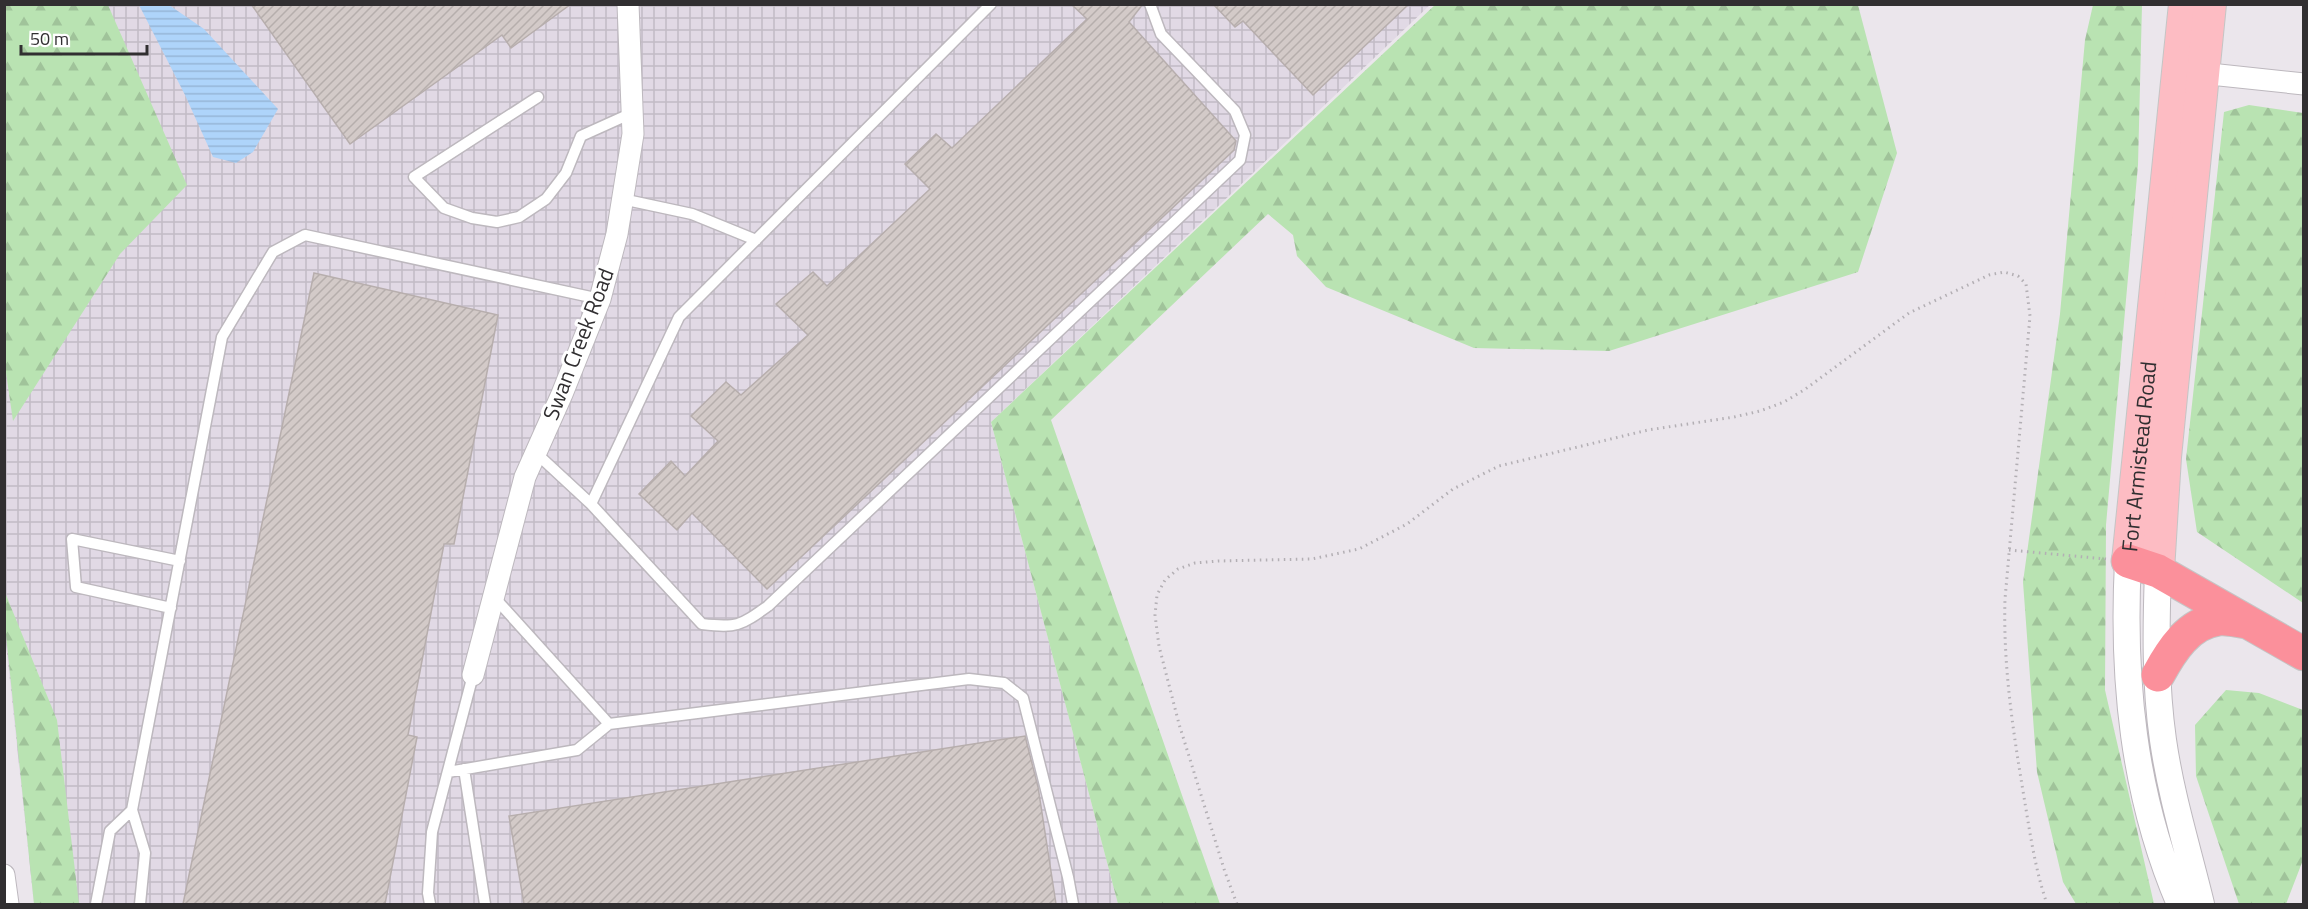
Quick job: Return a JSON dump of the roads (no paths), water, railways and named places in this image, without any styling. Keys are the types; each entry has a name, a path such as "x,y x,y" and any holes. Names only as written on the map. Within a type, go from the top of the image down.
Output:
{"highway":[{"path":"2143,566 2304,654"},
{"path":"2157,675 2172,651 2189,632 2199,625 2221,619 2248,622"}],"main road":[{"name":"Fort Armistead Road","path":"2143,566 2165,457 2191,72 2185,4"},
{"name":"Fort Armistead Road","path":"2191,72 2210,4"}],"street":[{"name":"Swan Creek Road","path":"473,675 525,477 600,299 617,234 633,134 628,4"},
{"path":"2191,72 2304,84"},
{"name":"Fort Armistead Road","path":"2143,566 2163,739 2175,802 2201,904"},
{"name":"Fort Armistead Road","path":"2143,566 2126,625 2134,743 2149,816 2165,870 2180,904"},
{"path":"4,875 8,904"}],"lane":[{"path":"591,504 679,317 991,4"},
{"path":"536,453 591,504 702,624 724,626 744,623 768,606 1240,160 1245,135 1235,111 1161,34 1150,4"},
{"path":"538,97 414,177 444,207 472,218 497,222 519,217 546,199 566,173 581,136 632,113"},
{"path":"622,199 692,214 756,240"},
{"path":"140,904 145,853 132,810 222,337 273,252 305,235 600,299"},
{"path":"171,608 76,587 72,539 180,561"},
{"path":"493,597 609,724"},
{"path":"430,904 428,892 432,832 473,675"},
{"path":"448,772 577,750 609,724 969,679 1004,682 1023,698 1073,904"},
{"path":"464,769 485,904"},
{"path":"96,904 110,831 132,810"}],"water":[{"path":"139,5 169,5 204,29 278,109 253,152 236,163 213,157 185,95"}]}
